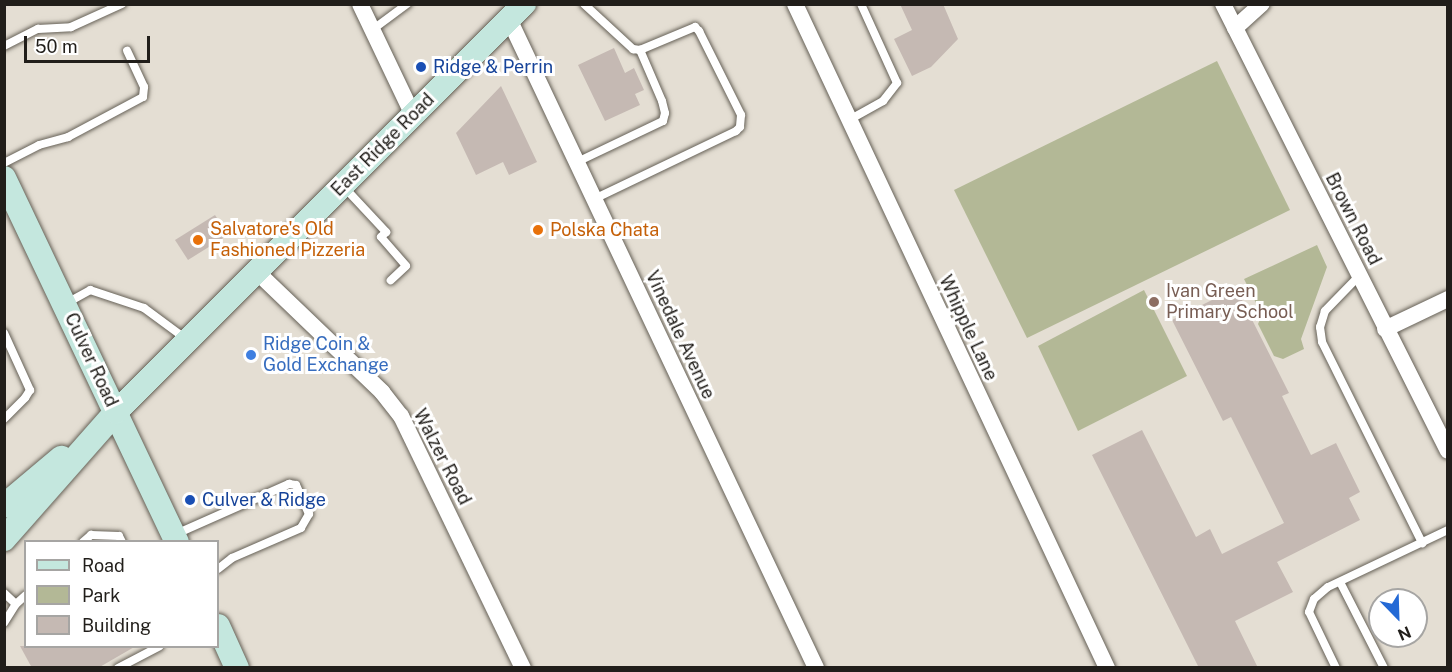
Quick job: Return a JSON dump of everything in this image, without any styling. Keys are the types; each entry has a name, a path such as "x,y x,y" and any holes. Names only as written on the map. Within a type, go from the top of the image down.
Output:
{"main road":[{"name":"East Ridge Road","path":"4,539 116,412 516,12"},
{"name":"Culver Road","path":"4,178 176,538"},
{"name":"East Ridge Road","path":"4,506 116,412"},
{"path":"219,628 237,668"}],"street":[{"path":"360,4 413,115"},
{"name":"Whipple Lane","path":"795,4 1107,668"},
{"name":"Brown Road","path":"1223,4 1448,452"},
{"path":"1235,28 1262,4"},
{"name":"Vinedale Avenue","path":"516,12 577,162 816,668"},
{"name":"Walzer Road","path":"256,272 382,392 401,416 523,668"},
{"path":"1385,329 1448,299"}],"lane":[{"path":"4,46 38,29 71,27 122,4"},
{"path":"372,30 407,4"},
{"path":"584,4 624,44 640,50 695,27 741,115 740,126 736,131 594,199"},
{"path":"848,120 883,101 897,83 861,4"},
{"path":"577,162 663,121 662,101 640,50"},
{"path":"4,163 39,145 68,137 143,97 144,87 127,51"},
{"path":"342,185 386,232 381,237 406,266 391,280"},
{"path":"1359,276 1325,311 1320,327 1322,342 1422,543"},
{"path":"64,304 90,290 144,308 187,340"},
{"path":"4,333 30,390 4,419"},
{"path":"176,538 289,484 296,485 309,514 301,528 232,558 219,568"},
{"path":"1336,668 1309,612 1314,599 1328,587 1448,530"},
{"path":"85,540 91,534 119,536 121,540"},
{"path":"1340,582 1384,668"},
{"path":"4,593 16,604"},
{"path":"4,623 16,604 24,597"},
{"path":"118,668 156,648"}],"green space":[{"path":"1217,61 1290,210 1027,338 954,190"},
{"path":"1317,245 1327,267 1301,339 1304,349 1283,359 1274,356 1258,324 1262,315 1244,279"},
{"path":"1144,290 1187,376 1078,431 1038,346"}],"building":[{"path":"900,4 943,4 958,39 931,67 912,76 894,39 912,30"},
{"path":"614,48 625,73 634,68 644,90 635,94 640,105 605,121 578,65"},
{"path":"501,86 537,162 509,175 503,162 476,175 456,133"},
{"name":"Salvatore's Old Fashioned Pizzeria","path":"215,215 228,235 188,260 175,240"},
{"name":"Ivan Green Primary School","path":"1236,288 1289,393 1282,396 1311,455 1336,443 1360,492 1349,498 1360,520 1277,562 1293,592 1235,621 1258,668 1199,668 1092,455 1142,430 1196,537 1210,529 1222,554 1284,523 1231,417 1223,421 1172,320"},
{"path":"20,646 24,648 133,648 98,668 32,668"}],"place":[{"name":"Ridge & Perrin","path":"421,67"},
{"name":"Polska Chata","path":"538,230"},
{"name":"Salvatore's Old Fashioned Pizzeria","path":"198,240"},
{"name":"Ivan Green Primary School","path":"1154,302"},
{"name":"Ridge Coin & Gold Exchange","path":"251,355"},
{"name":"Culver & Ridge","path":"190,500"}]}
